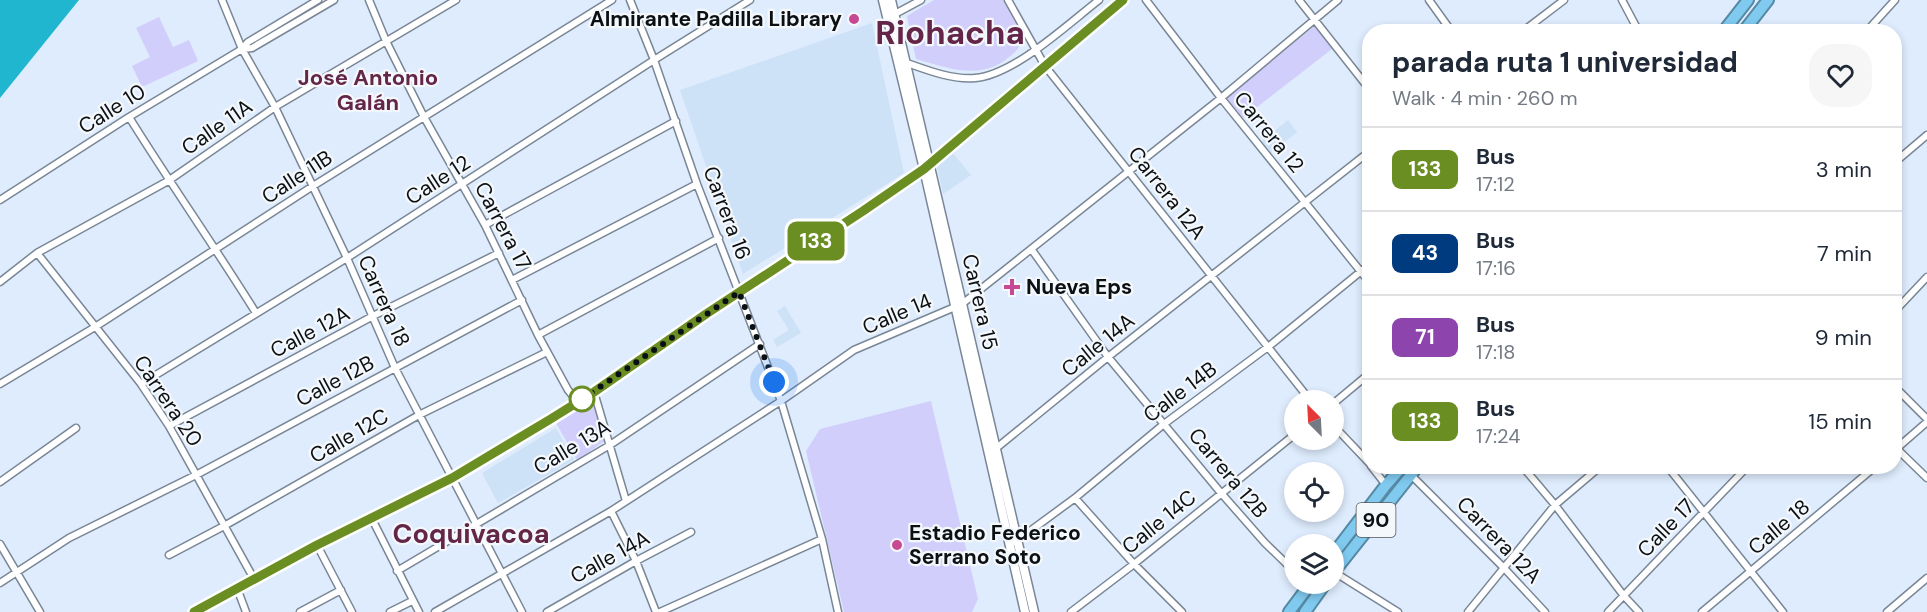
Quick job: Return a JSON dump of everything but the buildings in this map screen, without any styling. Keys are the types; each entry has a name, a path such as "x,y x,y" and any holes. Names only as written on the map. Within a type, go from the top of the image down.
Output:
{"highway":[{"path":"1729,24 1748,0"},
{"path":"1749,24 1768,0"},
{"name":"90","path":"1344,540 1396,474"},
{"name":"90","path":"1344,560 1413,474"},
{"path":"1289,612 1302,594"},
{"path":"1305,612 1318,594"}],"main road":[{"name":"Carrera 15","path":"883,0 907,63 927,166"},
{"name":"Carrera 15","path":"891,0 891,16 992,450 1026,612"}],"street":[{"name":"Carrera 18","path":"222,0 242,49 275,107 347,258 395,368 522,612"},
{"name":"Calle 10","path":"0,200 318,0"},
{"name":"Calle 10","path":"242,49 252,48 334,0"},
{"name":"Carrera 17","path":"369,0 386,41 424,117 485,225 538,335 568,390 578,402"},
{"name":"Calle 11A","path":"0,282 37,253 168,181 275,107 456,0"},
{"name":"Calle 11B","path":"0,384 95,327 313,186 612,0"},
{"name":"Carrera 16","path":"630,0 654,60 697,184 781,401 822,539 838,612"},
{"name":"Calle 12","path":"141,384 347,258 750,0"},
{"path":"891,16 921,0"},
{"name":"Carrera 12A","path":"1008,0 1045,66 1302,390"},
{"path":"907,63 929,70 972,78 997,73 1036,49 1099,0"},
{"path":"194,612 317,545 452,478 594,392 927,166 1123,0"},
{"name":"Carrera 12","path":"1146,0 1360,272"},
{"path":"1299,0 1362,80"},
{"name":"Calle 14","path":"435,612 627,501 781,401 854,350 959,306 1221,98 1338,0"},
{"path":"1429,0 1446,24"},
{"path":"1532,24 1564,0"},
{"path":"1622,0 1635,24"},
{"path":"1873,24 1895,0"},
{"path":"291,16 295,23"},
{"path":"129,117 168,181 216,249 256,313"},
{"path":"485,225 675,122"},
{"path":"1902,156 1927,135"},
{"name":"Calle 14A","path":"992,450 1362,158"},
{"path":"512,280 697,184"},
{"path":"538,335 718,238"},
{"name":"Carrera 12B","path":"1032,250 1108,357 1221,493 1284,561"},
{"name":"Carrera 20","path":"37,253 141,384 170,426 254,579"},
{"name":"Calle 12A","path":"170,426 373,316 498,253"},
{"name":"Calle 14B","path":"1013,543 1075,498 1164,424 1268,347 1360,272"},
{"path":"1902,304 1927,277"},
{"name":"Calle 12B","path":"196,475 522,300"},
{"name":"Calle 13A","path":"397,571 610,445 760,344"},
{"name":"Calle 12C","path":"169,555 419,415 547,351"},
{"path":"1344,395 1362,380"},
{"path":"594,392 627,501"},
{"path":"1902,394 1927,421 1902,442"},
{"path":"0,482 76,428"},
{"path":"1344,437 1362,457"},
{"name":"Calle 14C","path":"1071,612 1284,443"},
{"path":"1902,455 1927,478"},
{"path":"1377,474 1386,485"},
{"name":"Carrera 12A","path":"1418,474 1545,612"},
{"path":"1529,474 1639,612"},
{"path":"1468,612 1555,505 1592,474"},
{"path":"1673,474 1783,612"},
{"name":"Calle 17","path":"1608,612 1740,474"},
{"name":"Calle 18","path":"1702,612 1867,474"},
{"path":"0,583 69,538 196,475"},
{"path":"1075,498 1134,564 1182,612"},
{"path":"611,511 658,612 822,539"},
{"path":"371,517 419,612"},
{"name":"Calle 14A","path":"547,612 691,532"},
{"path":"0,544 40,612"},
{"path":"317,545 352,612"},
{"path":"1344,578 1398,612"},
{"path":"1887,612 1927,578"},
{"path":"237,588 246,612"},
{"path":"300,612 341,590"},
{"path":"390,612 412,601"}],"shaded area":[{"path":"934,0 1004,0 1024,36 1020,45 1004,61 983,70 961,70 916,59 907,16"},
{"path":"159,17 173,47 189,40 198,61 142,87 132,66 150,57 136,28"},
{"path":"872,23 904,173 743,274 680,90"},
{"path":"1317,24 1332,49 1243,118 1226,98"},
{"path":"1288,120 1297,132 1271,153 1261,142"},
{"path":"952,152 971,175 943,194 937,166"},
{"path":"785,306 801,333 777,347 773,340 789,330 777,311"},
{"path":"591,400 606,440 577,460 556,423"},
{"name":"Estadio Federico Serrano Soto","path":"931,401 978,599 972,612 844,612 806,451 820,429"},
{"path":"556,428 574,460 498,503 482,473"}],"water":[{"path":"0,0 79,0 0,98"}],"bus line":[{"name":"133","path":"194,612 317,545 452,478 594,392 706,314 924,169 1123,0"}],"place":[{"name":"Almirante Padilla Library","path":"854,19"},
{"name":"Nueva Eps","path":"1012,287"},
{"name":"Estadio Federico Serrano Soto","path":"897,545"}],"district":[{"name":"Riohacha","path":"950,32"},
{"name":"José Antonio Galán","path":"368,90"},
{"name":"Coquivacoa","path":"471,534"}],"route":[{"path":"582,399 578,402 739,292 774,382"}]}
